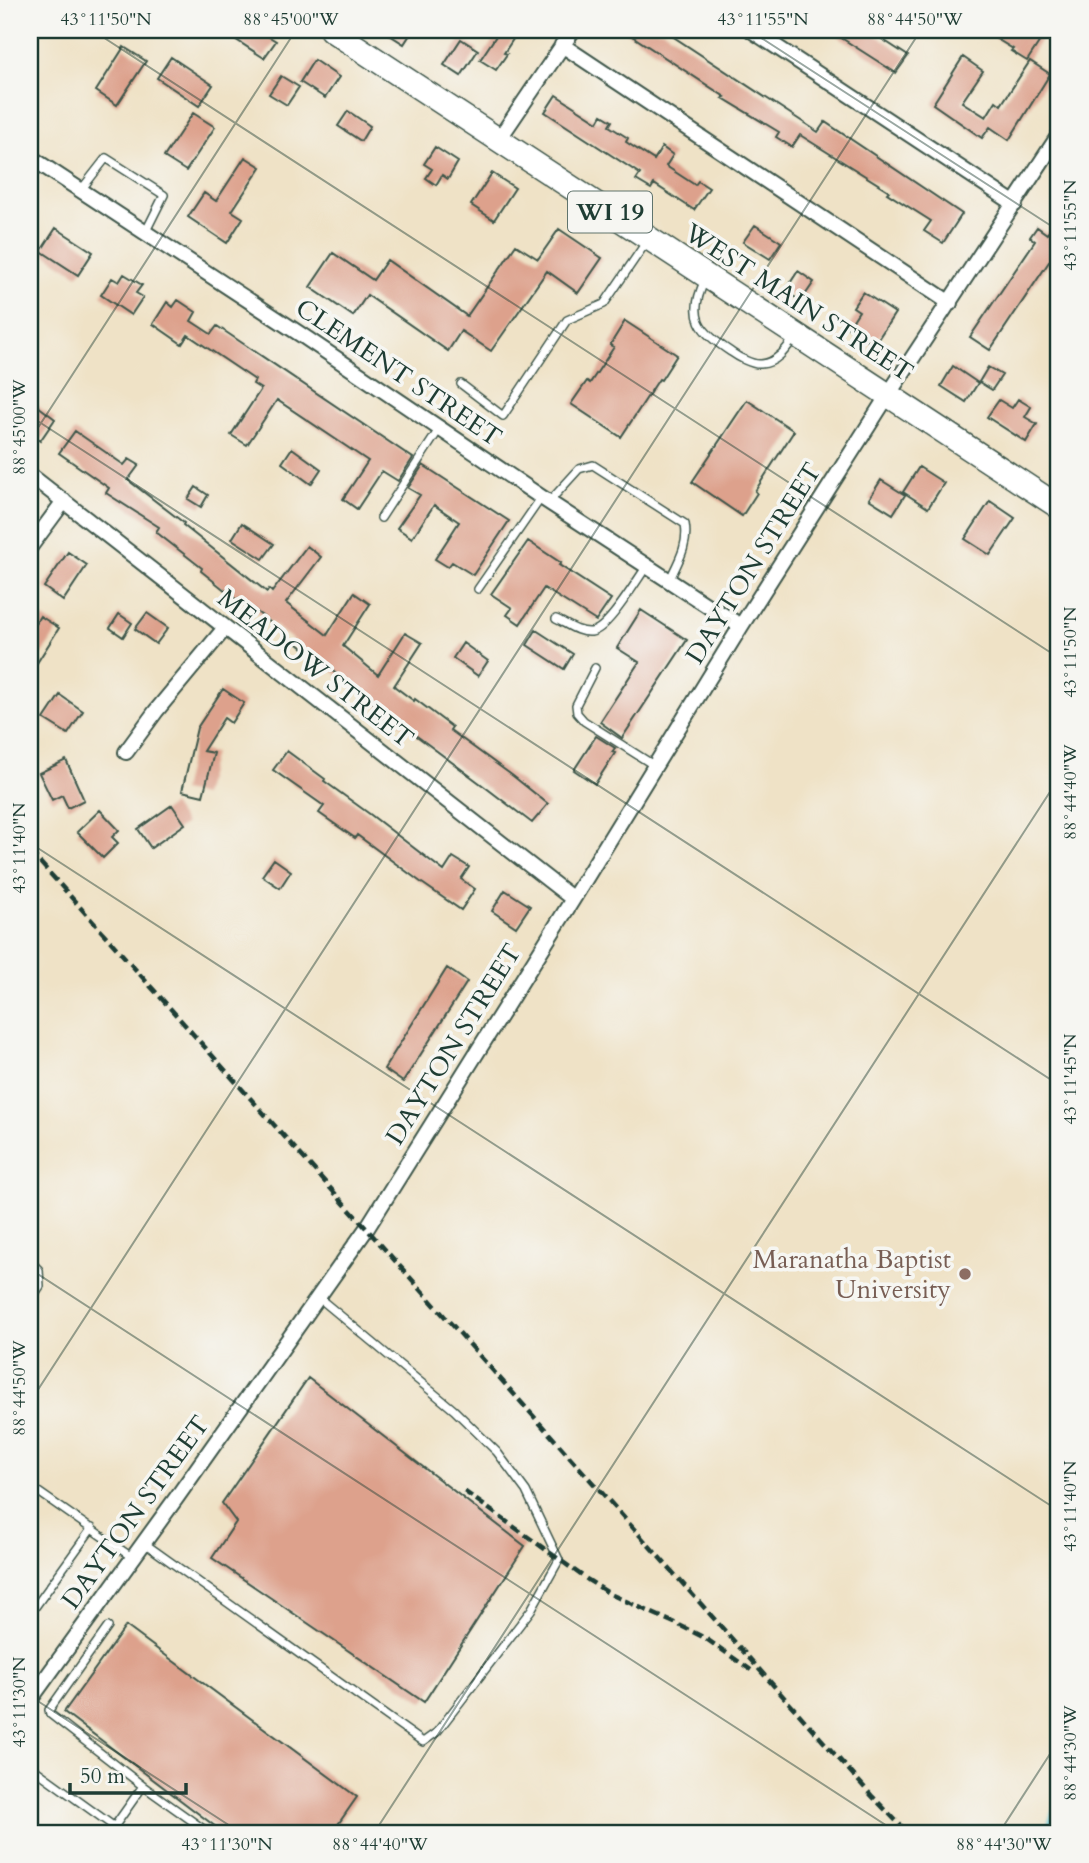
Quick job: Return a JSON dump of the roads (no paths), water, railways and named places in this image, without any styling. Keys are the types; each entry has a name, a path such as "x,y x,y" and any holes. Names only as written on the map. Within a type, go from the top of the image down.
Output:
{"main road":[{"name":"WEST MAIN STREET","path":"331,30 1059,507"}],"street":[{"path":"499,139 573,30"},
{"path":"751,30 1015,204"},
{"path":"562,45 950,303"},
{"name":"DAYTON STREET","path":"30,1700 366,1227 741,626 888,395 1059,135"},
{"name":"CLEMENT STREET","path":"30,157 545,500 741,626"},
{"name":"MEADOW STREET","path":"30,475 573,899"},
{"path":"30,547 64,501"},
{"path":"126,752 156,711 225,628"}],"lane":[{"path":"80,191 106,158 164,195 145,233"},
{"path":"461,384 503,416 567,320 604,304 649,238"},
{"path":"707,276 699,293 697,313 702,330 740,358 761,364 780,356 797,335"},
{"path":"381,518 440,428"},
{"path":"478,589 545,500 579,469 593,465 685,524 687,535 683,552 669,581"},
{"path":"556,619 579,631 593,632 607,624 647,566"},
{"path":"595,668 576,705 577,713 583,721 655,766"},
{"path":"30,1261 39,1270 40,1286 30,1301"},
{"path":"144,1543 423,1742 437,1732 531,1610 559,1560 526,1491 497,1452 454,1410 318,1297"},
{"path":"30,1486 133,1558"},
{"path":"30,1614 92,1528"},
{"path":"108,1627 49,1710 50,1714 209,1833"},
{"path":"30,1766 123,1833"},
{"path":"114,1827 143,1786"}],"waterway":[{"path":"1046,1833 1059,1797"}],"railway":[{"path":"30,851 872,1796 908,1833"},
{"path":"464,1491 610,1594 705,1638 751,1670"}],"place":[{"name":"Maranatha Baptist University","path":"965,1274"}]}
